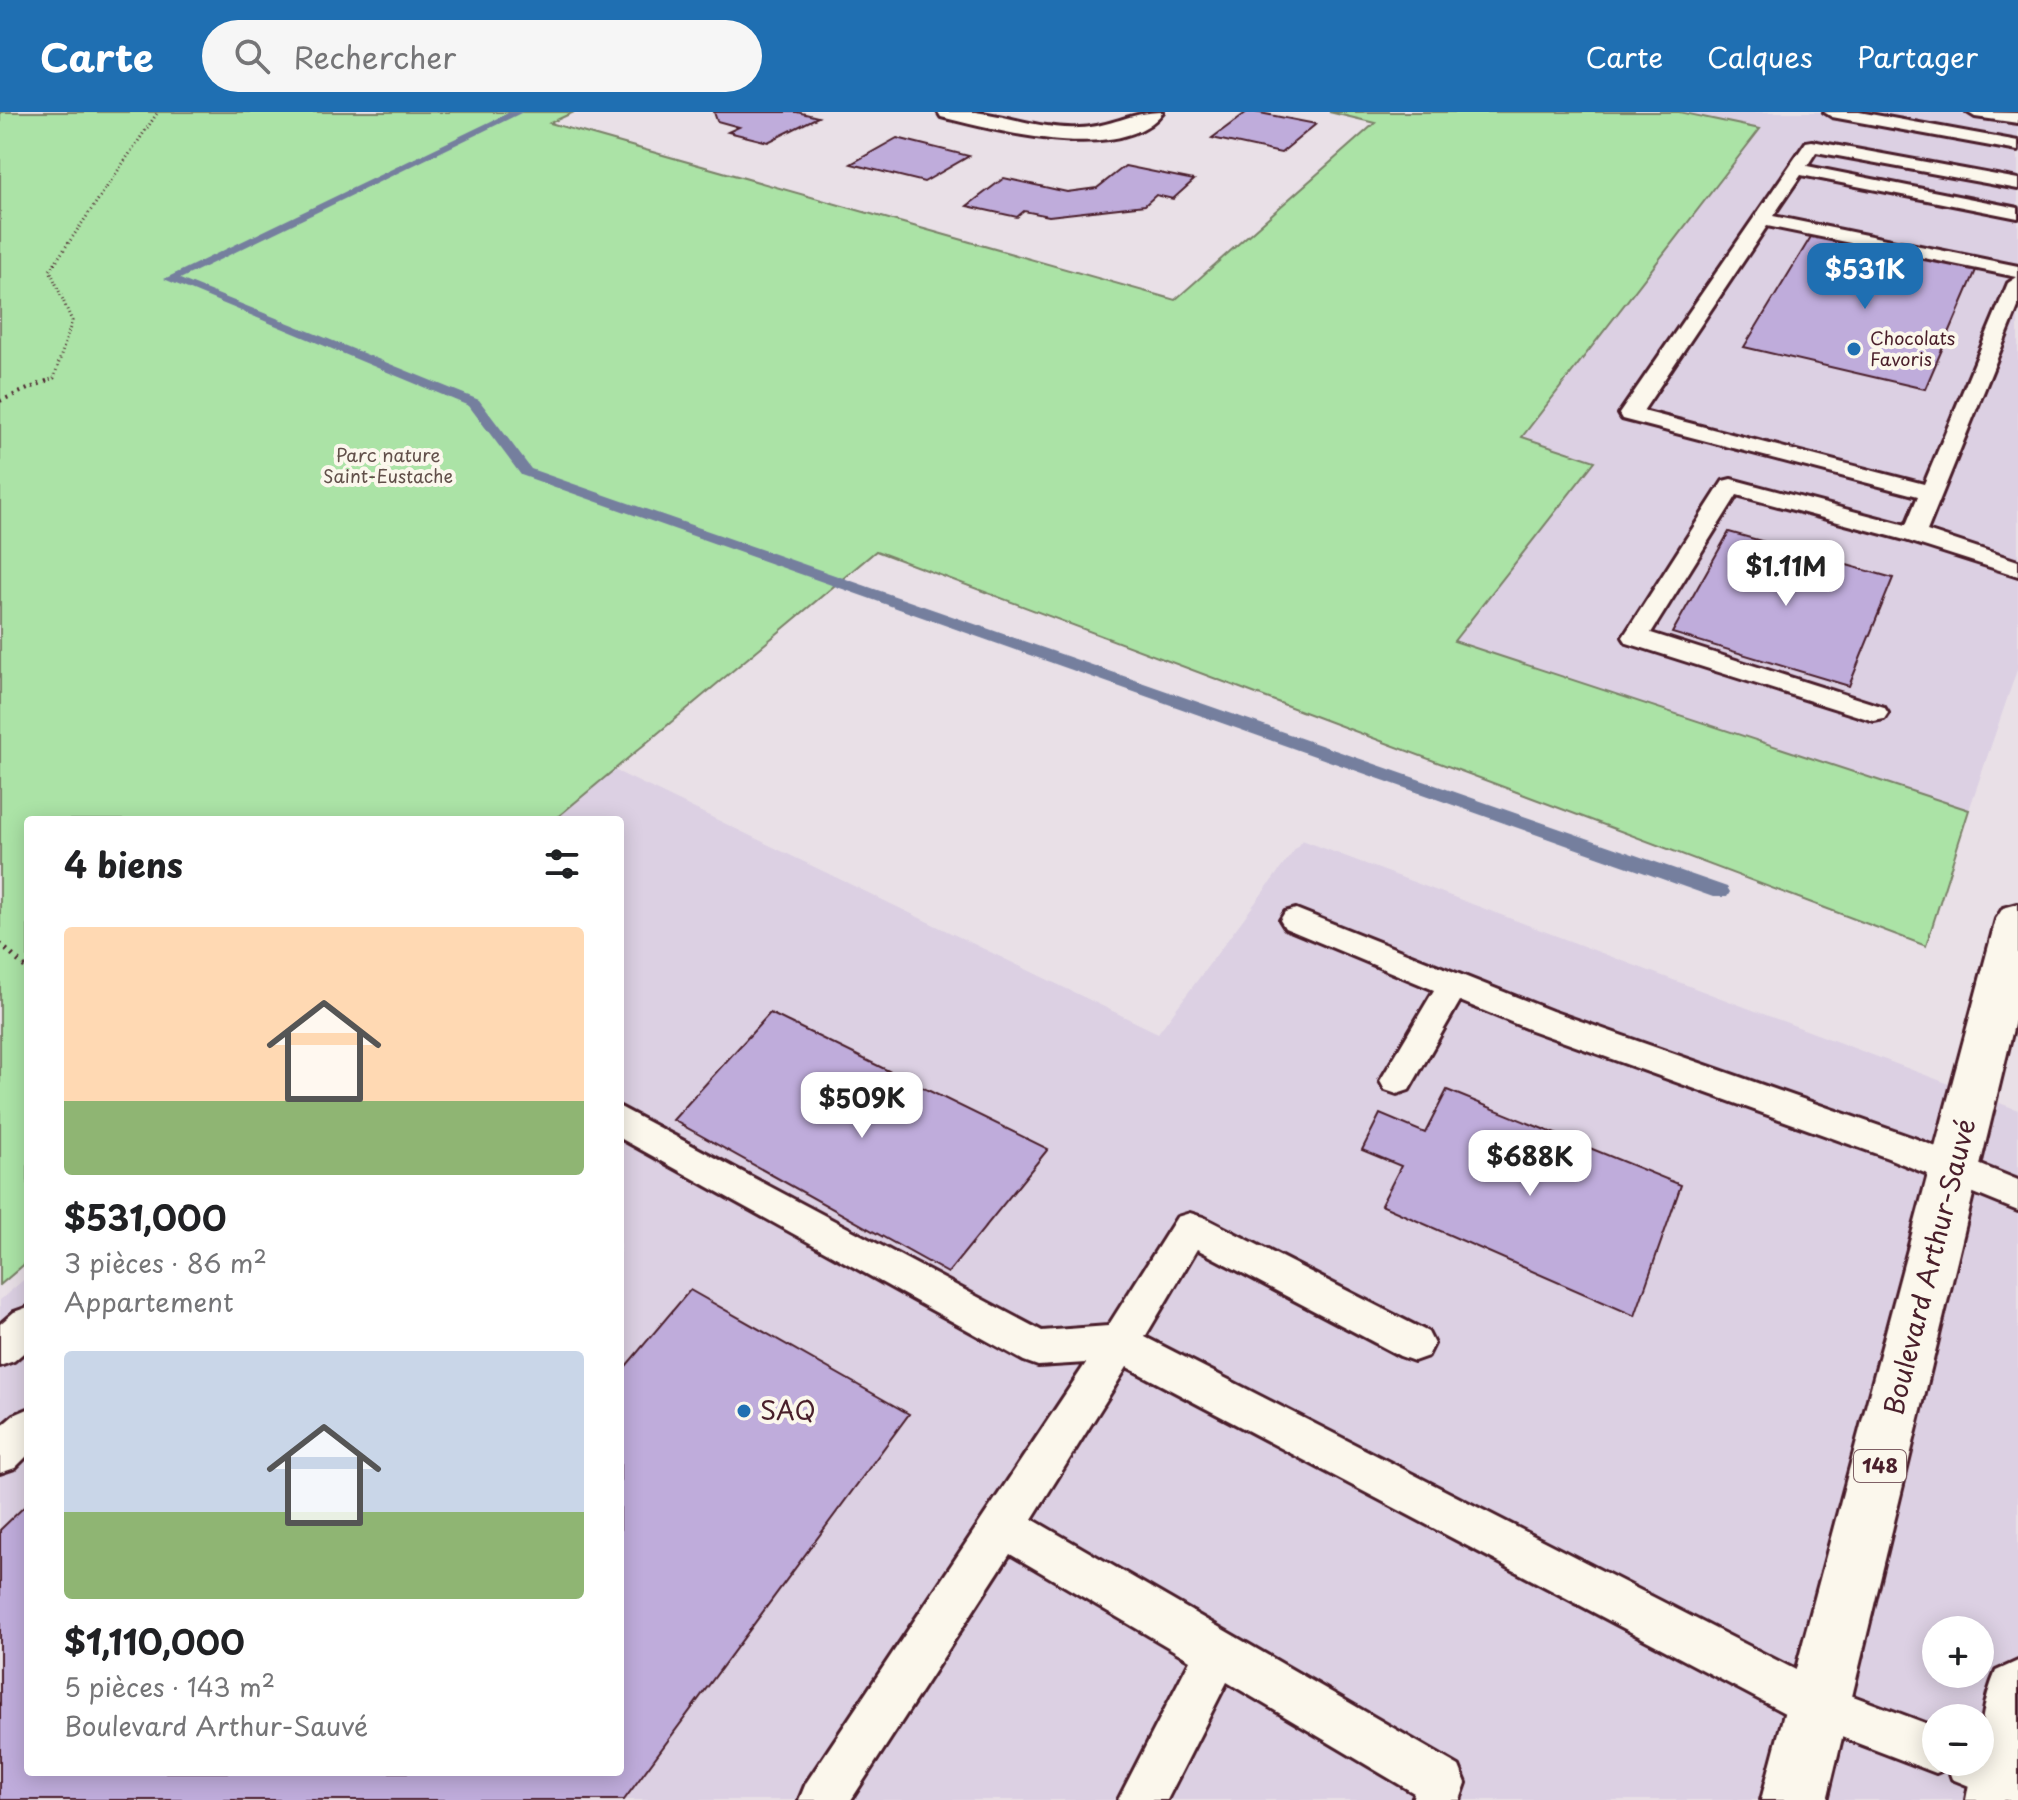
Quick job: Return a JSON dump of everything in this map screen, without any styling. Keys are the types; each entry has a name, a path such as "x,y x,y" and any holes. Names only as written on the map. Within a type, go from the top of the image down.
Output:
{"main road":[{"path":"949,112 1042,133 1073,135 1125,128 1152,112"},
{"name":"Boulevard Arthur-Sauvé","path":"1794,1800 2018,919"},
{"path":"1997,1780 2018,1693"}],"lane":[{"path":"1832,112 2018,146"},
{"path":"1975,112 2018,118"},
{"path":"2002,112 2018,118"},
{"path":"1932,493 1630,414 1812,146 2018,184"},
{"path":"1796,169 2018,213"},
{"path":"1760,219 2018,272"},
{"path":"1914,535 2018,283"},
{"path":"1757,447 1636,637 1874,713"},
{"path":"1731,486 1914,535 2018,569"},
{"path":"1296,920 1555,1026 1954,1169 2018,1196"},
{"path":"1397,1081 1453,985"},
{"path":"624,1123 1038,1349 1119,1343 1818,1706 1922,1745"},
{"path":"823,1800 1003,1526 1190,1228 1414,1344"},
{"path":"0,1349 24,1328"},
{"path":"0,1454 24,1432"},
{"path":"1003,1526 1442,1783 1436,1800"},
{"path":"1142,1800 1218,1652"}],"path":[{"path":"0,401 54,378 72,321 50,270 158,112"},
{"path":"0,944 24,966"}],"shaded area":[{"path":"1679,112 2018,112 2018,667 1969,810 1454,641 1595,461 1522,438 1759,130"},
{"path":"614,770 1158,1033 1302,840 2018,1110 2018,1800 0,1800 0,1300 24,1279 24,1776 624,1776 624,816 561,816"}],"green space":[{"name":"Parc nature Saint-Eustache","path":"0,112 574,112 550,123 1175,300 1375,123 1329,112 1679,112 1760,129 1522,437 1595,461 1454,641 1969,810 1926,946 876,551 559,816 24,816 24,1264 0,1285"}],"building":[{"path":"714,112 797,112 818,117 768,142 728,132 739,127 717,121"},
{"path":"1247,112 1316,124 1281,153 1212,138"},
{"path":"897,138 969,156 924,182 851,164"},
{"path":"1125,166 1194,180 1173,199 1156,195 1145,205 1049,216 1024,211 1017,217 967,206 1004,178 1067,192 1097,188"},
{"path":"1812,235 1977,268 1925,389 1744,347"},
{"path":"1729,532 1893,578 1849,686 1672,633"},
{"path":"770,1013 1048,1149 948,1273 673,1120"},
{"path":"1447,1090 1681,1185 1635,1316 1381,1205 1401,1166 1362,1150 1380,1114 1425,1133"},
{"path":"690,1290 909,1414 624,1800 0,1800 0,1530 24,1507 24,1776 624,1776 624,1368"}],"waterway":[{"path":"518,112 170,279 474,403 526,472 1720,892"}],"place":[{"name":"Chocolats Favoris","path":"1854,349"},
{"name":"SAQ","path":"744,1411"}]}
